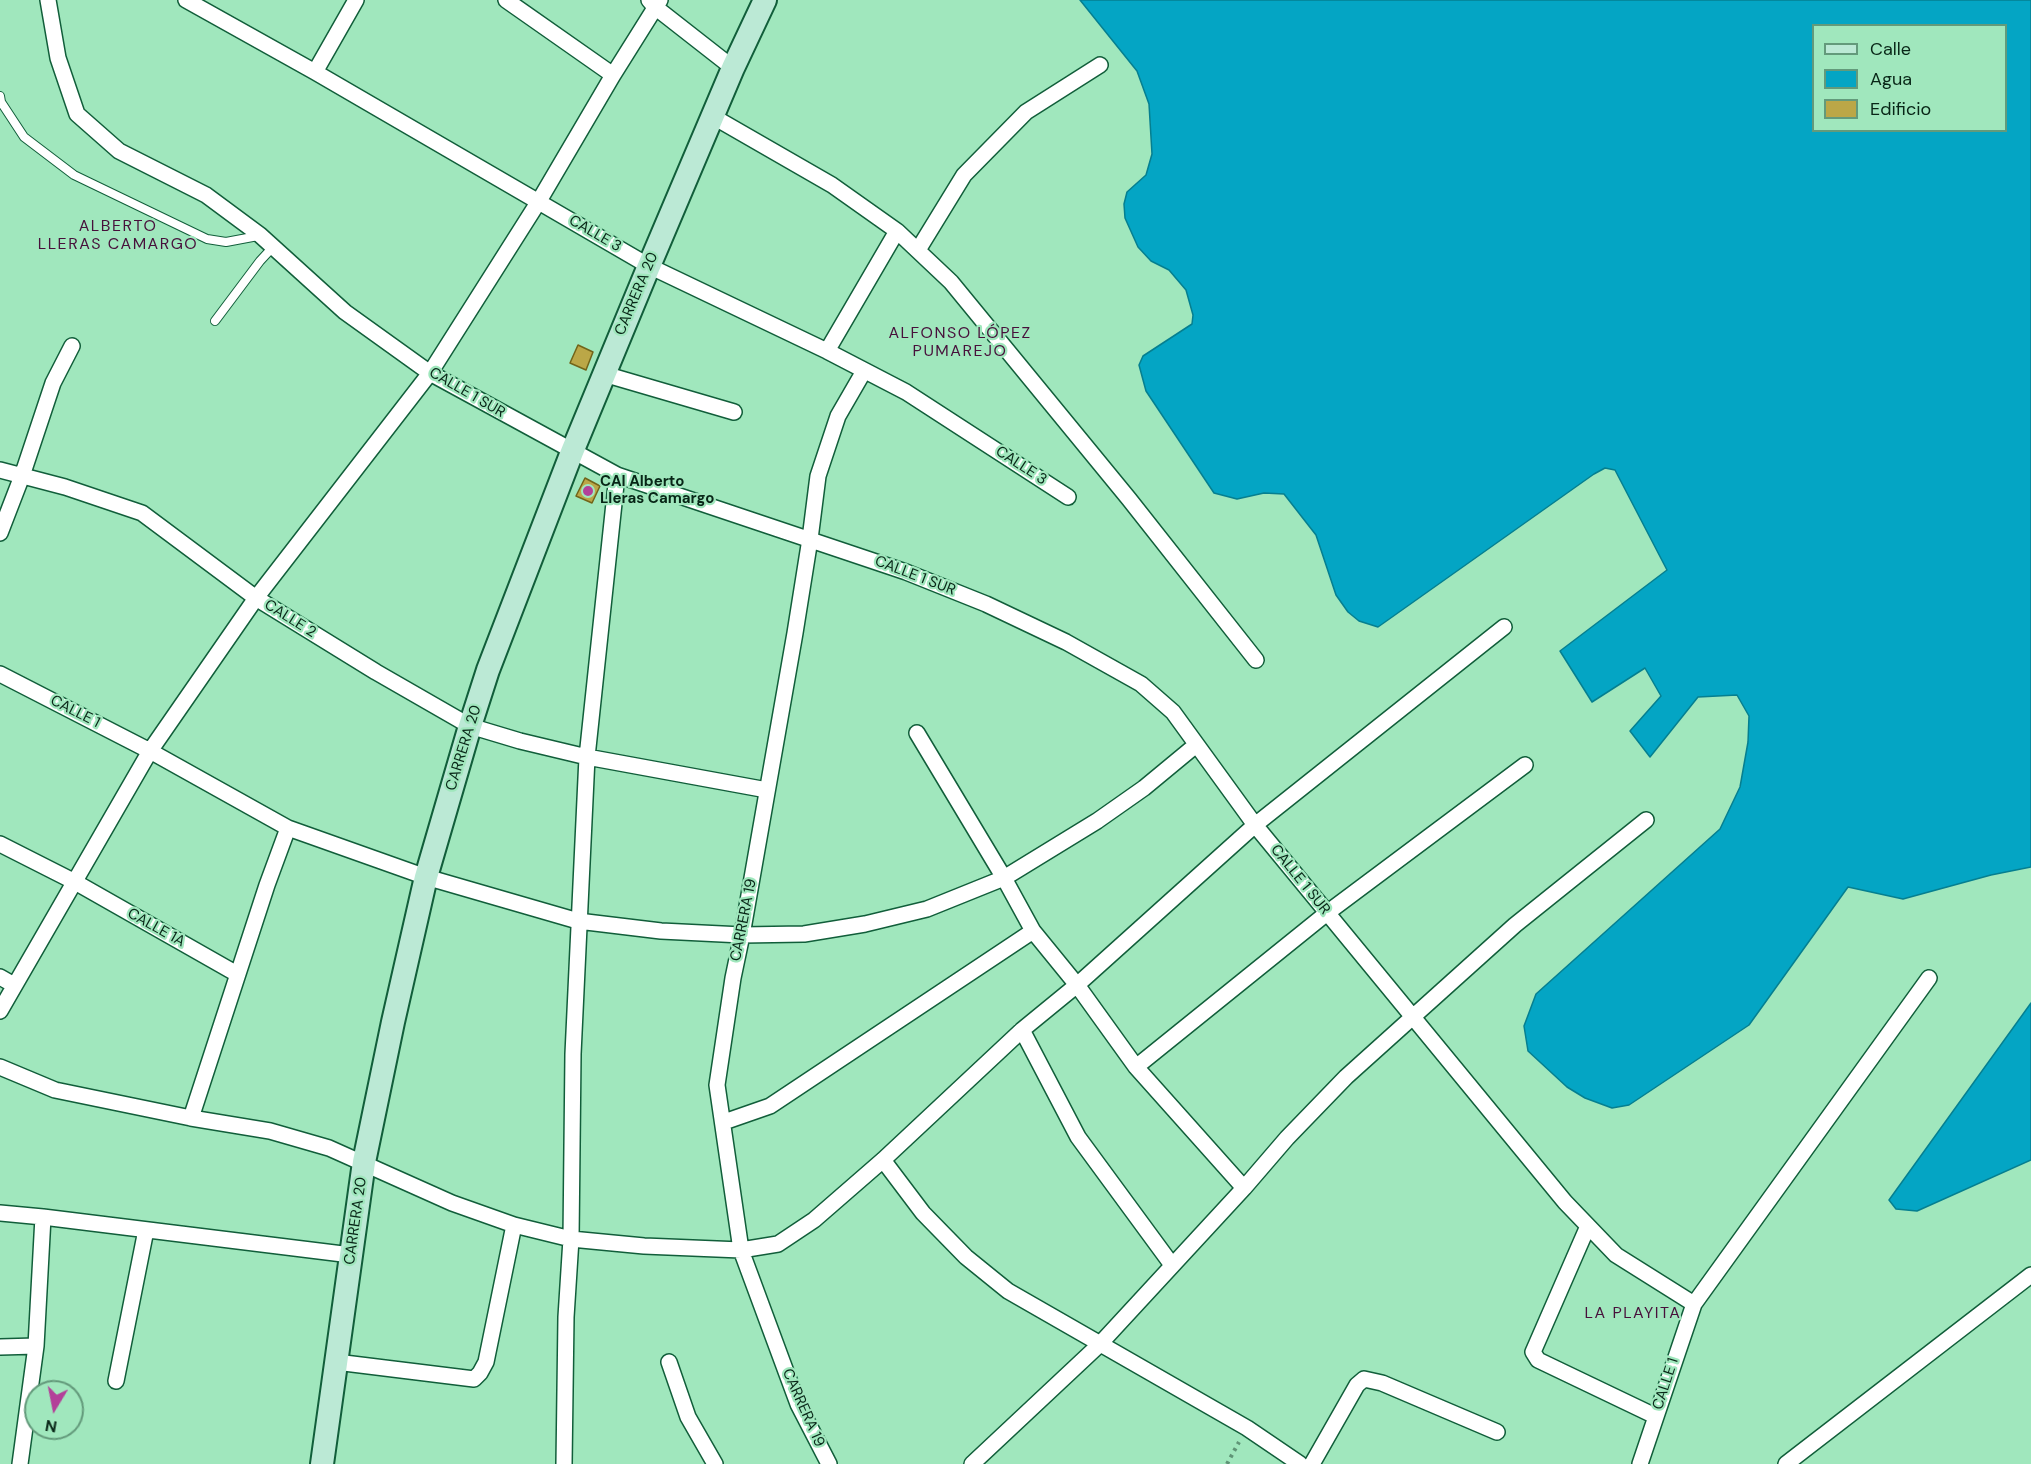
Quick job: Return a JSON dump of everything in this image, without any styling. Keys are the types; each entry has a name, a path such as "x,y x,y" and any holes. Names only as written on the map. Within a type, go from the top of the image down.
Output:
{"street":[{"name":"CALLE 1 SUR","path":"48,0 58,58 77,114 119,151 206,195 260,235 345,312 430,373 617,475 906,572 986,604 1066,642 1141,684 1173,712 1256,825 1565,1202 1616,1255 1694,1304"},
{"path":"315,72 356,0"},
{"path":"506,0 613,75"},
{"name":"CARRERA 20","path":"322,1464 364,1162 426,877 470,726 488,670 572,452 712,116 765,0"},
{"name":"CALLE 3","path":"196,2 649,266 827,351 906,392 1068,497"},
{"path":"0,1011 150,751 256,598 430,373 539,201 655,2 733,68"},
{"path":"918,250 964,175 1026,112 1100,65"},
{"path":"712,116 832,185 897,231 951,282 1193,578 1256,660"},
{"path":"827,351 897,231"},
{"path":"0,533 53,383 72,346"},
{"name":"CARRERA 19","path":"829,1464 798,1404 741,1250 717,1085 732,978 742,935 810,539 818,476 838,416 864,371"},
{"path":"604,374 734,411"},
{"name":"CALLE 2","path":"0,470 65,487 142,513 256,598 376,672 470,726 587,757 767,790"},
{"path":"564,1464 578,921 587,757 617,475"},
{"path":"0,1066 56,1090 191,1118 270,1131 329,1148 452,1203 514,1225 571,1239 644,1246 741,1250 778,1244 814,1220 883,1160 1022,1030 1077,985 1256,825 1504,627"},
{"name":"CALLE 1","path":"0,674 150,751 288,828 426,877 578,921 661,931 742,935 804,934 865,924 927,909 1004,879 1097,821 1144,788 1196,745"},
{"path":"917,733 1033,931 1077,985 1136,1067 1244,1188"},
{"path":"1136,1067 1327,913 1525,765"},
{"path":"976,1463 1099,1345 1287,1138 1346,1077 1515,925 1646,820"},
{"path":"191,1118 237,974 288,828"},
{"name":"CALLE 1A","path":"0,844 75,882 237,974"},
{"path":"724,1122 770,1106 1033,931"},
{"path":"0,977 14,985"},
{"name":"CALLE 1","path":"1641,1464 1655,1416 1694,1304 1929,978"},
{"path":"1022,1030 1078,1137 1172,1265"},
{"path":"883,1160 923,1213 966,1257 1008,1291 1247,1428 1300,1464"},
{"path":"0,1214 43,1217 351,1254"},
{"path":"20,1464 36,1346 43,1217"},
{"path":"336,1362 474,1379 486,1362 514,1225"},
{"path":"1588,1226 1533,1352 1538,1360 1655,1416"},
{"path":"116,1381 146,1230"},
{"path":"1786,1464 2031,1275"},
{"path":"0,1347 36,1346"},
{"path":"669,1362 688,1417 715,1464"},
{"path":"1312,1464 1357,1385 1364,1379 1382,1383 1497,1432"}],"lane":[{"path":"0,96 1,102 24,137 74,175 207,239 226,242 260,235"},
{"path":"215,321 273,247"}],"path":[{"path":"1227,1464 1247,1428"}],"water":[{"path":"1080,0 2031,0 2031,867 1991,875 1903,899 1848,887 1749,1025 1629,1105 1612,1108 1585,1098 1567,1087 1528,1051 1524,1026 1536,994 1720,829 1740,787 1748,742 1749,716 1737,695 1698,697 1650,757 1630,731 1661,696 1645,668 1592,702 1560,651 1667,570 1615,470 1605,468 1594,474 1378,627 1359,621 1348,612 1336,595 1316,535 1284,494 1264,493 1237,499 1214,493 1146,391 1139,365 1143,356 1192,324 1193,315 1186,290 1169,270 1151,261 1138,247 1125,218 1124,204 1127,192 1146,175 1152,154 1149,104 1137,71"},
{"path":"2031,1003 2031,1160 1917,1211 1896,1209 1889,1200"}],"building":[{"path":"578,345 593,352 586,370 570,363"},
{"name":"CAI Alberto Lleras Camargo","path":"585,478 600,486 592,503 576,496"}],"place":[{"name":"CAI Alberto Lleras Camargo","path":"588,491"}],"district":[{"name":"ALBERTO LLERAS CAMARGO","path":"118,236"},
{"name":"ALFONSO LÓPEZ PUMAREJO","path":"960,343"},
{"name":"LA PLAYITA","path":"1633,1314"}]}
